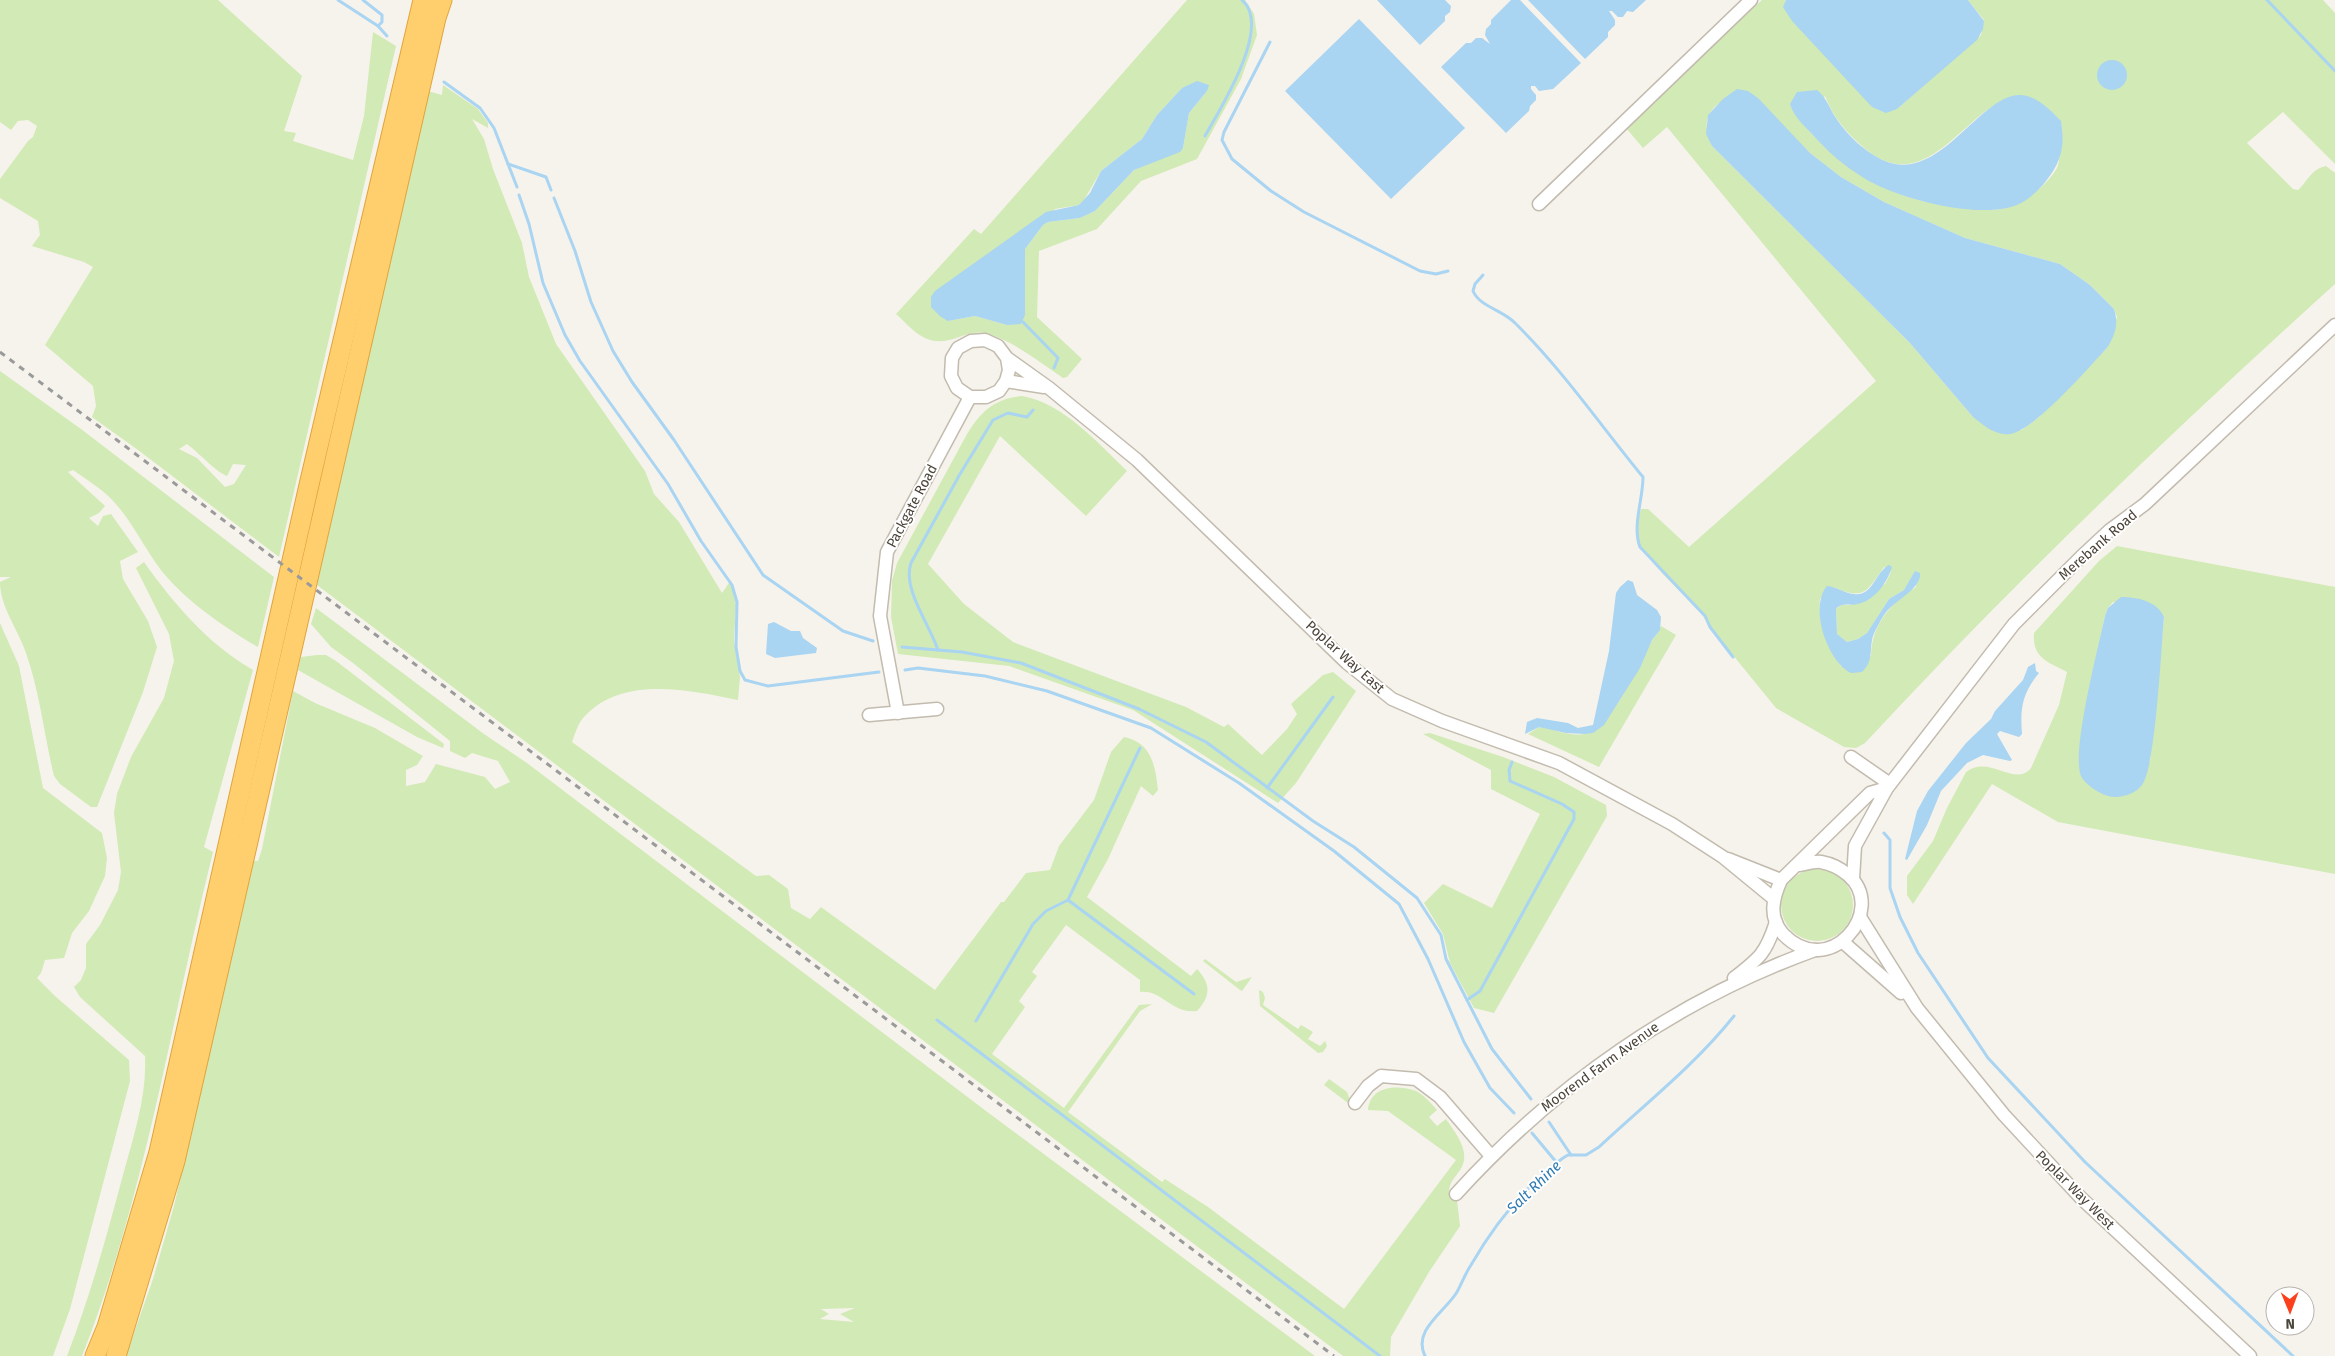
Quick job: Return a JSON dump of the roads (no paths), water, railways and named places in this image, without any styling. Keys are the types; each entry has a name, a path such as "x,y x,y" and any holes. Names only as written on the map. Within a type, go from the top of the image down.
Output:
{"highway":[{"path":"95,1356 107,1328 159,1152 309,486 423,0"},
{"path":"116,1356 175,1162 326,494 436,18 442,0"}],"street":[{"path":"1539,204 1751,0"},
{"name":"Merebank Road","path":"1853,879 1855,846 1888,786 2014,624 2081,556 2110,530 2145,504 2335,324"},
{"name":"Poplar Way East","path":"970,396 957,388 951,376 952,358 958,348 971,341 985,340 998,346 1007,358 1049,388 1137,460 1347,663 1392,699 1442,721 1559,763 1672,824 1723,857 1773,898"},
{"path":"970,396 986,397 999,391 1006,380 1009,370 1007,358"},
{"name":"Poplar Way East","path":"1006,380 1049,388"},
{"name":"Packgate Road","path":"898,713 880,616 887,552 970,396"},
{"path":"869,715 937,709"},
{"path":"1851,757 1888,786"},
{"name":"Merebank Road","path":"1799,865 1870,793 1888,786"},
{"name":"Poplar Way East","path":"1723,857 1748,865 1781,880"},
{"path":"1820,862 1838,867 1853,879 1859,892 1860,917 1853,931 1843,942 1829,948 1815,950 1800,946 1790,941 1776,922 1773,898 1781,880 1799,865 1820,862"},
{"name":"Poplar Way West","path":"1860,917 1917,1008 2004,1115 2081,1198 2250,1356"},
{"name":"Moorend Farm Avenue","path":"1456,1194 1491,1156 1539,1112 1644,1033 1718,990 1754,962 1768,946 1776,922"},
{"name":"Poplar Way West","path":"1843,942 1917,1008"},
{"name":"Moorend Farm Avenue","path":"1718,990 1815,950"},
{"path":"1356,1103 1368,1086 1381,1076 1416,1079 1440,1097 1491,1156"}],"water":[{"path":"1377,0 1445,0 1451,6 1450,12 1445,16 1445,21 1420,45"},
{"path":"1511,0 1520,0 1581,63 1553,89 1539,91 1535,86 1531,86 1536,95 1536,100 1530,106 1529,111 1506,133 1441,67 1466,43 1471,43 1476,38 1482,38 1490,44 1485,35 1486,29 1491,24 1491,20"},
{"path":"1528,0 1646,0 1633,12 1627,11 1623,17 1618,17 1612,11 1609,11 1615,20 1615,25 1608,32 1608,37 1585,59"},
{"path":"1786,0 1968,0 1984,21 1983,29 1977,40 1897,109 1886,113 1872,107 1792,21 1783,7"},
{"path":"1359,19 1465,128 1391,199 1285,91"},
{"path":"2112,60 2123,64 2127,75 2123,86 2112,90 2101,86 2097,75 2101,64"},
{"path":"1197,81 1209,85 1207,91 1189,113 1183,148 1180,152 1134,170 1095,211 1080,218 1048,222 1043,225 1025,249 1025,315 1021,324 1007,325 975,316 948,321 931,307 931,297 935,291 1046,212 1079,205 1090,193 1101,171 1142,139 1157,115 1182,88"},
{"path":"1737,89 1748,91 1758,98 1810,153 1841,177 1884,202 1965,238 2060,264 2090,285 2114,309 2115,329 2107,348 2061,397 2021,430 2005,434 1995,432 1985,426 1973,417 1910,343 1712,146 1706,134 1708,115 1723,99"},
{"path":"1817,90 1826,100 1840,124 1864,148 1885,161 1906,165 1926,159 1944,148 1995,104 2011,96 2027,96 2037,100 2061,121 2063,137 2059,160 2046,181 2035,193 2021,203 2005,208 1986,210 1964,209 1941,206 1919,200 1879,186 1864,178 1830,152 1805,127 1796,116 1790,104 1797,92"},
{"path":"1889,565 1892,567 1890,573 1884,585 1875,595 1864,602 1855,605 1843,605 1836,609 1837,634 1847,642 1858,639 1867,633 1889,599 1904,590 1915,571 1920,573 1919,579 1912,590 1888,610 1881,620 1873,636 1870,659 1866,668 1862,672 1851,673 1842,667 1835,657 1823,633 1820,620 1822,595 1827,586 1854,594 1866,592 1884,568"},
{"path":"1628,580 1633,582 1637,595 1657,610 1661,617 1660,630 1652,640 1640,668 1604,725 1593,733 1585,734 1566,733 1539,727 1525,734 1527,722 1537,718 1568,723 1578,728 1593,725 1609,651 1616,593"},
{"path":"2121,597 2146,601 2157,607 2164,617 2154,732 2147,774 2142,785 2137,790 2126,795 2111,797 2091,787 2083,780 2079,763 2083,722 2105,616 2108,608"},
{"path":"774,622 791,631 800,631 803,638 817,648 816,653 775,658 766,654 768,624"},
{"path":"2035,663 2036,671 2039,673 2029,688 2023,702 2021,716 2022,734 2019,737 2000,731 1997,734 2012,760 1983,755 1967,763 1941,791 1927,825 1907,860 1905,859 1917,811 1928,791 1966,743 1991,719 1995,711 2023,680 2028,667"}],"waterway":[{"path":"338,0 378,26 387,36"},
{"path":"363,0 382,15 382,22 378,26"},
{"path":"1205,136 1241,68 1248,47 1251,28 1250,12 1242,0"},
{"path":"2267,0 2335,71"},
{"path":"1270,42 1224,132 1222,140 1232,159 1271,191 1304,212 1420,271 1436,274 1448,271"},
{"path":"444,82 480,108 494,128 517,187"},
{"path":"508,164 546,177 551,190"},
{"path":"519,195 529,224 543,283 565,335 580,361 668,484 701,541 732,585 737,602 736,647 740,671 745,680 768,686 879,672"},
{"path":"554,198 575,251 591,302 613,351 763,575 843,631 873,641"},
{"path":"1483,275 1475,284 1473,291 1476,296 1486,305 1510,319 1549,359 1643,477 1637,522 1640,547 1705,616 1710,627 1733,657"},
{"path":"1023,322 1058,358 1054,368"},
{"path":"938,650 913,595 909,573 911,563 960,474 993,420 1008,413 1027,417 1033,410"},
{"path":"902,647 962,652 1021,663 1139,709 1206,742 1313,821 1354,847 1417,898 1441,935 1446,959 1492,1049 1531,1099"},
{"path":"905,670 918,668 985,676 1047,691 1151,728 1239,783 1334,851 1399,904 1428,959 1464,1042 1490,1088 1514,1113"},
{"path":"1267,788 1333,697"},
{"path":"976,1021 1033,924 1046,911 1068,900 1140,748"},
{"path":"1467,1000 1480,991 1574,819 1574,812 1562,804 1510,781 1509,770 1512,762"},
{"path":"1884,833 1890,840 1890,888 1900,917 1918,953 1988,1058 2085,1162 2293,1356"},
{"path":"1068,900 1194,994"},
{"name":"Salt Rhine","path":"1425,1356 1422,1347 1426,1330 1457,1292 1469,1268 1511,1207 1536,1181 1563,1158 1568,1155 1586,1155 1599,1147 1686,1068 1734,1016"},
{"path":"937,1020 1380,1356"},
{"path":"1549,1122 1571,1155"},
{"path":"1532,1133 1557,1163"}],"railway":[{"path":"0,352 1334,1356"}]}
